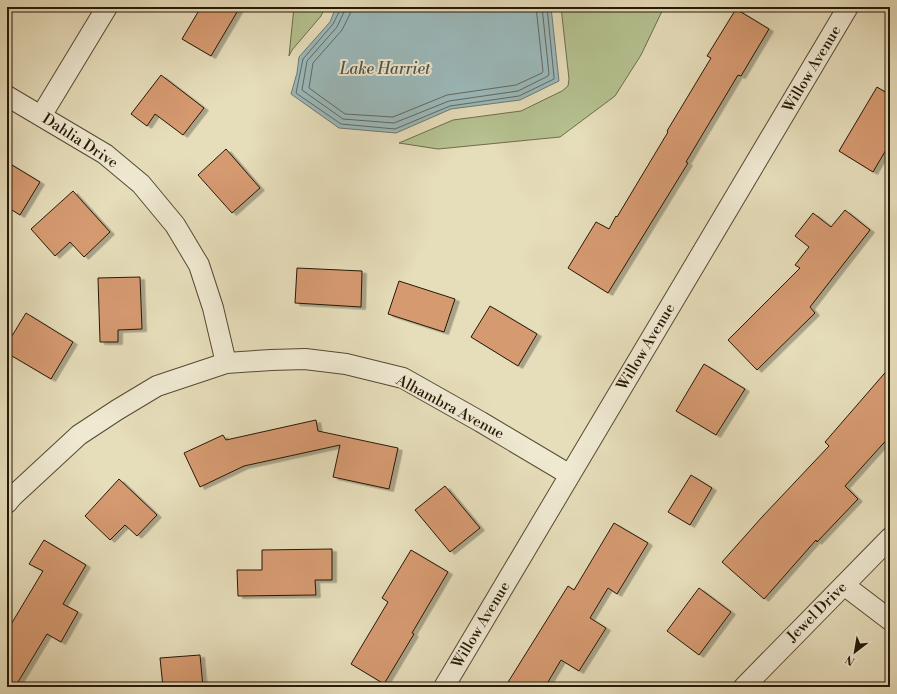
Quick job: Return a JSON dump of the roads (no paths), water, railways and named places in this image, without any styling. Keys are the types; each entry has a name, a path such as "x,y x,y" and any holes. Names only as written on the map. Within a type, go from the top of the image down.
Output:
{"street":[{"path":"41,116 107,7"},
{"name":"Willow Avenue","path":"444,687 848,7"},
{"name":"Dahlia Drive","path":"7,96 105,154 141,184 175,225 199,265 213,308 226,363"},
{"name":"Alhambra Avenue","path":"7,503 79,435 157,386 226,363 271,360 305,359 346,364 403,378 570,475"},
{"name":"Jewel Drive","path":"744,687 890,538"},
{"path":"844,585 890,620"}],"water":[{"name":"Lake Harriet","path":"336,7 551,7 559,81 520,100 451,109 396,133 339,128 291,94 297,73 299,57 330,22"}]}
